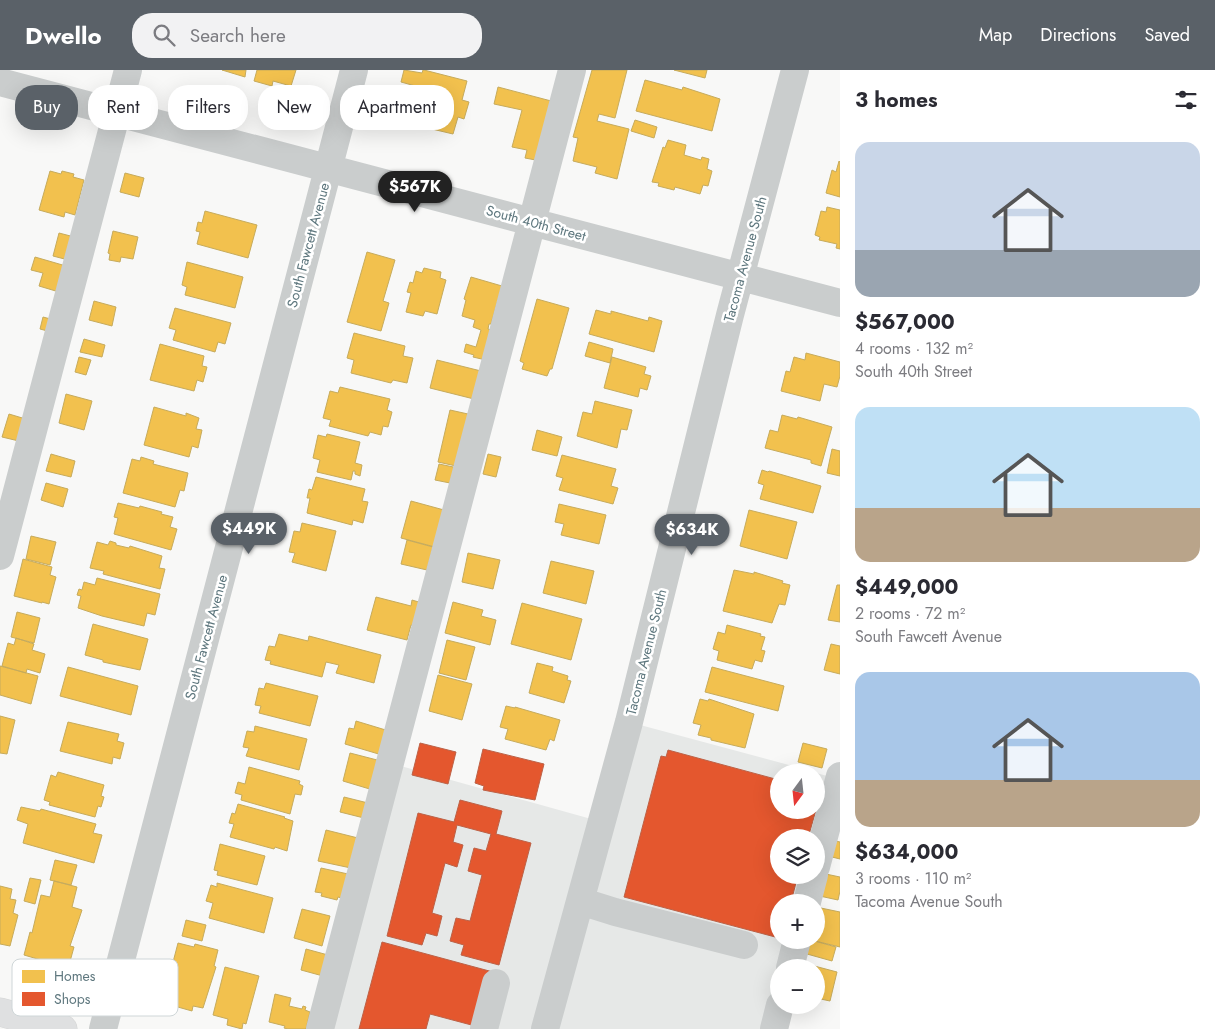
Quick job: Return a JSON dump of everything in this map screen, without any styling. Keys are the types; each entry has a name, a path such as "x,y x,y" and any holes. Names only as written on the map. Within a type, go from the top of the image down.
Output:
{"main road":[{"path":"15,1016 63,1029"}],"street":[{"path":"124,85 128,70"},
{"name":"South Fawcett Avenue","path":"121,959 354,70"},
{"path":"320,1029 572,70"},
{"name":"Tacoma Avenue South","path":"545,1029 631,712 795,70"},
{"name":"South 40th Street","path":"0,82 88,106"},
{"name":"South 40th Street","path":"158,124 840,303"},
{"path":"0,556 112,130"},
{"path":"825,833 840,776"},
{"path":"580,901 744,945"},
{"path":"484,1029 496,982"},
{"path":"774,1029 778,1014"},
{"name":"South Fawcett Avenue","path":"103,1029 106,1016"}],"shaded area":[{"path":"629,722 785,764 770,764 770,819 823,819 820,829 770,829 770,884 812,884 809,894 770,894 770,949 791,949 785,959 770,959 770,1014 777,1014 774,1029 320,1029 390,763 602,822"},
{"path":"825,775 839,779 825,815"}],"building: Homes":[{"path":"222,70 246,70 245,77"},
{"path":"257,70 296,70 291,85 273,81 272,85 268,85 254,81"},
{"path":"404,70 422,73 424,70 467,81 462,100 469,102 464,119 458,117 453,134 436,130 454,130 454,85 412,85 401,82"},
{"path":"592,70 627,70 615,118 599,114 597,121 629,129 617,179 595,173 597,167 573,161 578,138 573,137"},
{"path":"674,70 707,70 705,78"},
{"path":"645,80 682,90 683,87 720,99 712,131 636,111"},
{"path":"498,87 555,102 541,161 525,158 527,150 512,147 522,110 494,104"},
{"path":"635,120 657,127 654,138 631,131"},
{"path":"668,140 686,145 684,155 701,160 702,157 709,159 707,169 712,171 708,186 703,185 700,194 675,187 674,190 658,186 659,183 652,182 663,147 665,148"},
{"path":"839,161 840,197 826,193 832,170 836,172"},
{"path":"50,171 61,174 62,171 74,174 73,177 84,180 75,215 65,212 64,217 39,210"},
{"path":"125,173 144,178 139,197 120,192"},
{"path":"827,207 840,210 840,249 836,248 837,244 819,240 820,237 815,235 821,211 826,212"},
{"path":"205,211 257,225 248,258 197,244 200,232 196,231 198,222 202,223"},
{"path":"113,231 138,237 133,259 121,257 120,262 109,260 110,254 108,253"},
{"path":"59,233 82,239 76,262 53,256"},
{"path":"367,252 395,260 383,301 389,303 381,331 347,322"},
{"path":"35,257 66,266 59,292 39,286 43,273 31,270"},
{"path":"187,262 243,277 235,308 185,295 187,287 182,285"},
{"path":"424,268 441,272 440,278 446,280 437,314 425,311 423,316 406,312 411,293 407,292 410,282 413,283 416,271 422,273"},
{"path":"471,277 502,286 488,329 498,332 490,361 473,357 474,355 464,352 466,344 476,347 481,330 473,327 475,320 462,316 466,300 464,299"},
{"path":"537,299 569,308 552,369 550,369 547,376 522,369 524,363 520,361"},
{"path":"94,301 116,307 112,326 89,320"},
{"path":"175,308 231,323 225,344 218,342 215,352 173,340 176,330 169,328"},
{"path":"596,310 611,314 611,311 648,321 649,317 662,321 654,352 589,334"},
{"path":"43,317 58,321 55,333 40,329"},
{"path":"354,333 405,346 403,356 413,358 407,383 393,380 391,383 351,373 354,360 347,358"},
{"path":"84,339 105,345 102,357 80,352"},
{"path":"589,342 613,349 610,363 585,356"},
{"path":"160,344 204,356 202,366 207,367 203,382 197,380 194,391 150,380"},
{"path":"806,353 840,362 840,376 837,387 824,384 820,401 781,391 786,371 790,372 794,357 805,360"},
{"path":"79,357 91,360 86,375 75,372"},
{"path":"612,357 646,367 644,374 651,376 647,390 640,388 638,397 604,388"},
{"path":"437,360 481,371 474,399 430,388"},
{"path":"340,387 390,399 387,410 392,412 388,427 383,426 381,435 370,432 368,436 329,426 331,420 323,418 330,391 338,393"},
{"path":"66,394 92,401 84,430 59,423"},
{"path":"595,401 632,410 627,430 621,429 617,448 577,436 583,412 592,414"},
{"path":"154,407 186,416 186,413 199,418 196,429 202,430 198,448 192,446 189,457 144,445"},
{"path":"450,410 477,416 465,468 438,462"},
{"path":"9,414 29,420 23,442 2,437"},
{"path":"782,415 797,419 798,417 832,427 821,466 811,463 811,460 765,448 770,430 778,432"},
{"path":"537,430 562,437 557,456 532,450"},
{"path":"327,434 360,442 355,463 362,465 360,476 353,471 351,480 317,472 320,460 313,458 318,435 326,437"},
{"path":"832,449 840,451 840,476 827,473"},
{"path":"51,454 75,461 71,477 46,471"},
{"path":"488,454 501,457 496,477 483,474"},
{"path":"562,455 616,469 611,486 618,488 613,504 559,490 563,478 556,476"},
{"path":"141,457 154,461 153,464 188,473 184,491 180,490 175,507 123,493 132,459 140,461"},
{"path":"439,464 463,469 460,485 435,480"},
{"path":"762,470 821,486 813,513 760,499 764,485 758,483"},
{"path":"316,477 365,489 362,501 368,502 363,523 353,520 352,525 307,513 310,498 307,498 309,489 312,490"},
{"path":"46,483 68,489 63,507 41,500"},
{"path":"411,501 444,510 435,547 401,538"},
{"path":"118,503 139,508 140,506 173,517 170,527 177,529 171,550 114,534 118,518 114,517"},
{"path":"559,504 606,515 599,544 561,535 564,524 555,522"},
{"path":"749,510 797,522 787,559 740,546"},
{"path":"302,523 336,531 326,571 292,562 295,553 289,552 294,531 300,532"},
{"path":"31,536 56,542 50,565 26,559"},
{"path":"407,540 433,547 427,570 401,564"},
{"path":"110,541 116,543 116,545 129,548 130,546 162,556 159,568 165,569 160,589 103,574 104,571 90,568 97,542 108,545"},
{"path":"468,553 500,560 493,589 462,582"},
{"path":"23,559 52,567 50,575 56,577 49,604 14,596"},
{"path":"551,561 594,571 586,604 543,593"},
{"path":"734,570 754,574 754,572 790,585 785,605 779,604 772,623 723,611"},
{"path":"97,578 160,594 155,615 147,613 144,626 78,608 81,596 77,595 79,589 82,590 84,582 95,585"},
{"path":"837,585 840,585 840,622 828,620"},
{"path":"376,597 411,606 412,600 429,605 422,628 411,625 407,640 367,630"},
{"path":"453,602 483,610 481,616 496,620 490,645 445,633"},
{"path":"522,603 582,619 571,660 511,644"},
{"path":"17,612 40,618 34,643 11,637"},
{"path":"93,624 148,639 140,670 103,662 103,660 85,655"},
{"path":"727,625 761,634 760,636 765,637 761,650 765,651 762,662 755,660 752,669 717,660 719,651 713,649 718,632 725,634"},
{"path":"279,634 308,641 309,636 381,655 374,683 336,673 339,665 326,662 322,677 270,664 271,661 265,660 269,646 275,647"},
{"path":"16,638 34,644 32,650 45,654 40,673 27,669 26,673 2,666 8,643 14,645"},
{"path":"447,640 475,647 466,680 439,673"},
{"path":"831,644 840,646 840,674 824,670"},
{"path":"537,663 553,667 552,671 568,676 567,680 571,681 564,703 529,693"},
{"path":"0,666 38,676 31,704 0,695"},
{"path":"68,667 138,686 131,715 60,696"},
{"path":"712,667 784,686 778,711 705,692"},
{"path":"438,675 472,684 462,720 429,711"},
{"path":"266,683 318,696 310,726 259,713 261,706 255,705 259,688 264,689"},
{"path":"700,699 708,701 709,699 754,714 745,748 698,735 701,725 693,723"},
{"path":"506,706 560,720 554,741 550,739 546,750 505,739 508,729 500,727"},
{"path":"0,716 15,720 7,754 0,753"},
{"path":"356,721 389,731 382,755 345,744 349,728 354,729"},
{"path":"68,722 119,734 117,741 124,743 120,759 113,757 112,764 60,751"},
{"path":"255,726 307,739 299,770 246,756 249,748 243,747 247,731 254,732"},
{"path":"803,743 827,749 823,764 798,762"},
{"path":"350,753 381,761 373,790 343,781"},
{"path":"249,767 300,781 299,784 303,786 301,795 295,794 290,814 241,800 242,795 235,793 238,782 245,784"},
{"path":"58,772 104,785 101,796 104,797 101,807 98,806 95,817 49,805 50,802 44,800 51,775 56,777"},
{"path":"344,797 372,804 368,819 340,812"},
{"path":"238,804 293,821 287,851 230,837 234,824 229,823 232,813 235,814"},
{"path":"21,807 40,811 41,809 96,824 93,833 102,835 94,863 23,843 28,824 17,820"},
{"path":"326,830 358,838 351,868 318,861"},
{"path":"832,840 840,842 840,859 828,856"},
{"path":"220,844 265,856 257,885 217,875 218,871 214,870"},
{"path":"55,860 77,865 71,885 50,880"},
{"path":"321,868 348,874 342,898 338,897 337,900 321,896 322,893 315,892"},
{"path":"825,874 840,877 838,900 825,897 825,894 815,894 818,884 825,884"},
{"path":"30,878 41,880 35,904 24,901"},
{"path":"54,881 77,887 72,907 82,910 70,946 74,947 71,959 38,959 24,955 30,932 32,933 41,895 50,897"},
{"path":"217,883 273,898 264,933 209,918 213,903 206,901 211,885 217,887"},
{"path":"0,886 12,889 10,899 16,900 13,913 18,915 10,946 0,944"},
{"path":"302,909 330,916 322,946 294,938"},
{"path":"825,909 840,912 840,947 825,943"},
{"path":"186,920 206,925 202,941 182,936"},
{"path":"178,943 194,947 195,944 218,950 214,966 216,967 203,1008 193,1006 192,1011 178,1007 178,959 174,959"},
{"path":"825,944 836,947 832,961 807,954 808,949 825,949"},
{"path":"306,949 328,955 323,976 301,970"},
{"path":"225,967 259,976 246,1024 243,1023 242,1029 227,1025 228,1019 213,1015"},
{"path":"825,969 837,972 830,1001 825,1000"},
{"path":"275,994 291,998 289,1006 302,1009 303,1006 306,1007 305,1010 310,1012 306,1029 288,1029 284,1028 285,1026 269,1022"}],"building: Shops":[{"path":"420,743 456,752 448,784 412,775"},
{"path":"483,749 544,764 535,800 483,790 484,786 475,783"},
{"path":"668,750 770,778 770,819 813,819 811,829 770,829 770,884 796,884 793,894 770,894 770,936 624,897 661,756 666,757"},
{"path":"460,800 502,811 496,834 531,843 499,965 461,955 464,945 450,941 456,918 470,921 482,875 468,871 474,848 486,851 491,834 457,825 453,842 463,845 457,867 445,863 432,913 442,916 437,936 426,933 422,945 387,936 418,813 454,822"},
{"path":"382,942 493,972 479,1027 430,1014 426,1029 359,1029"}]}
